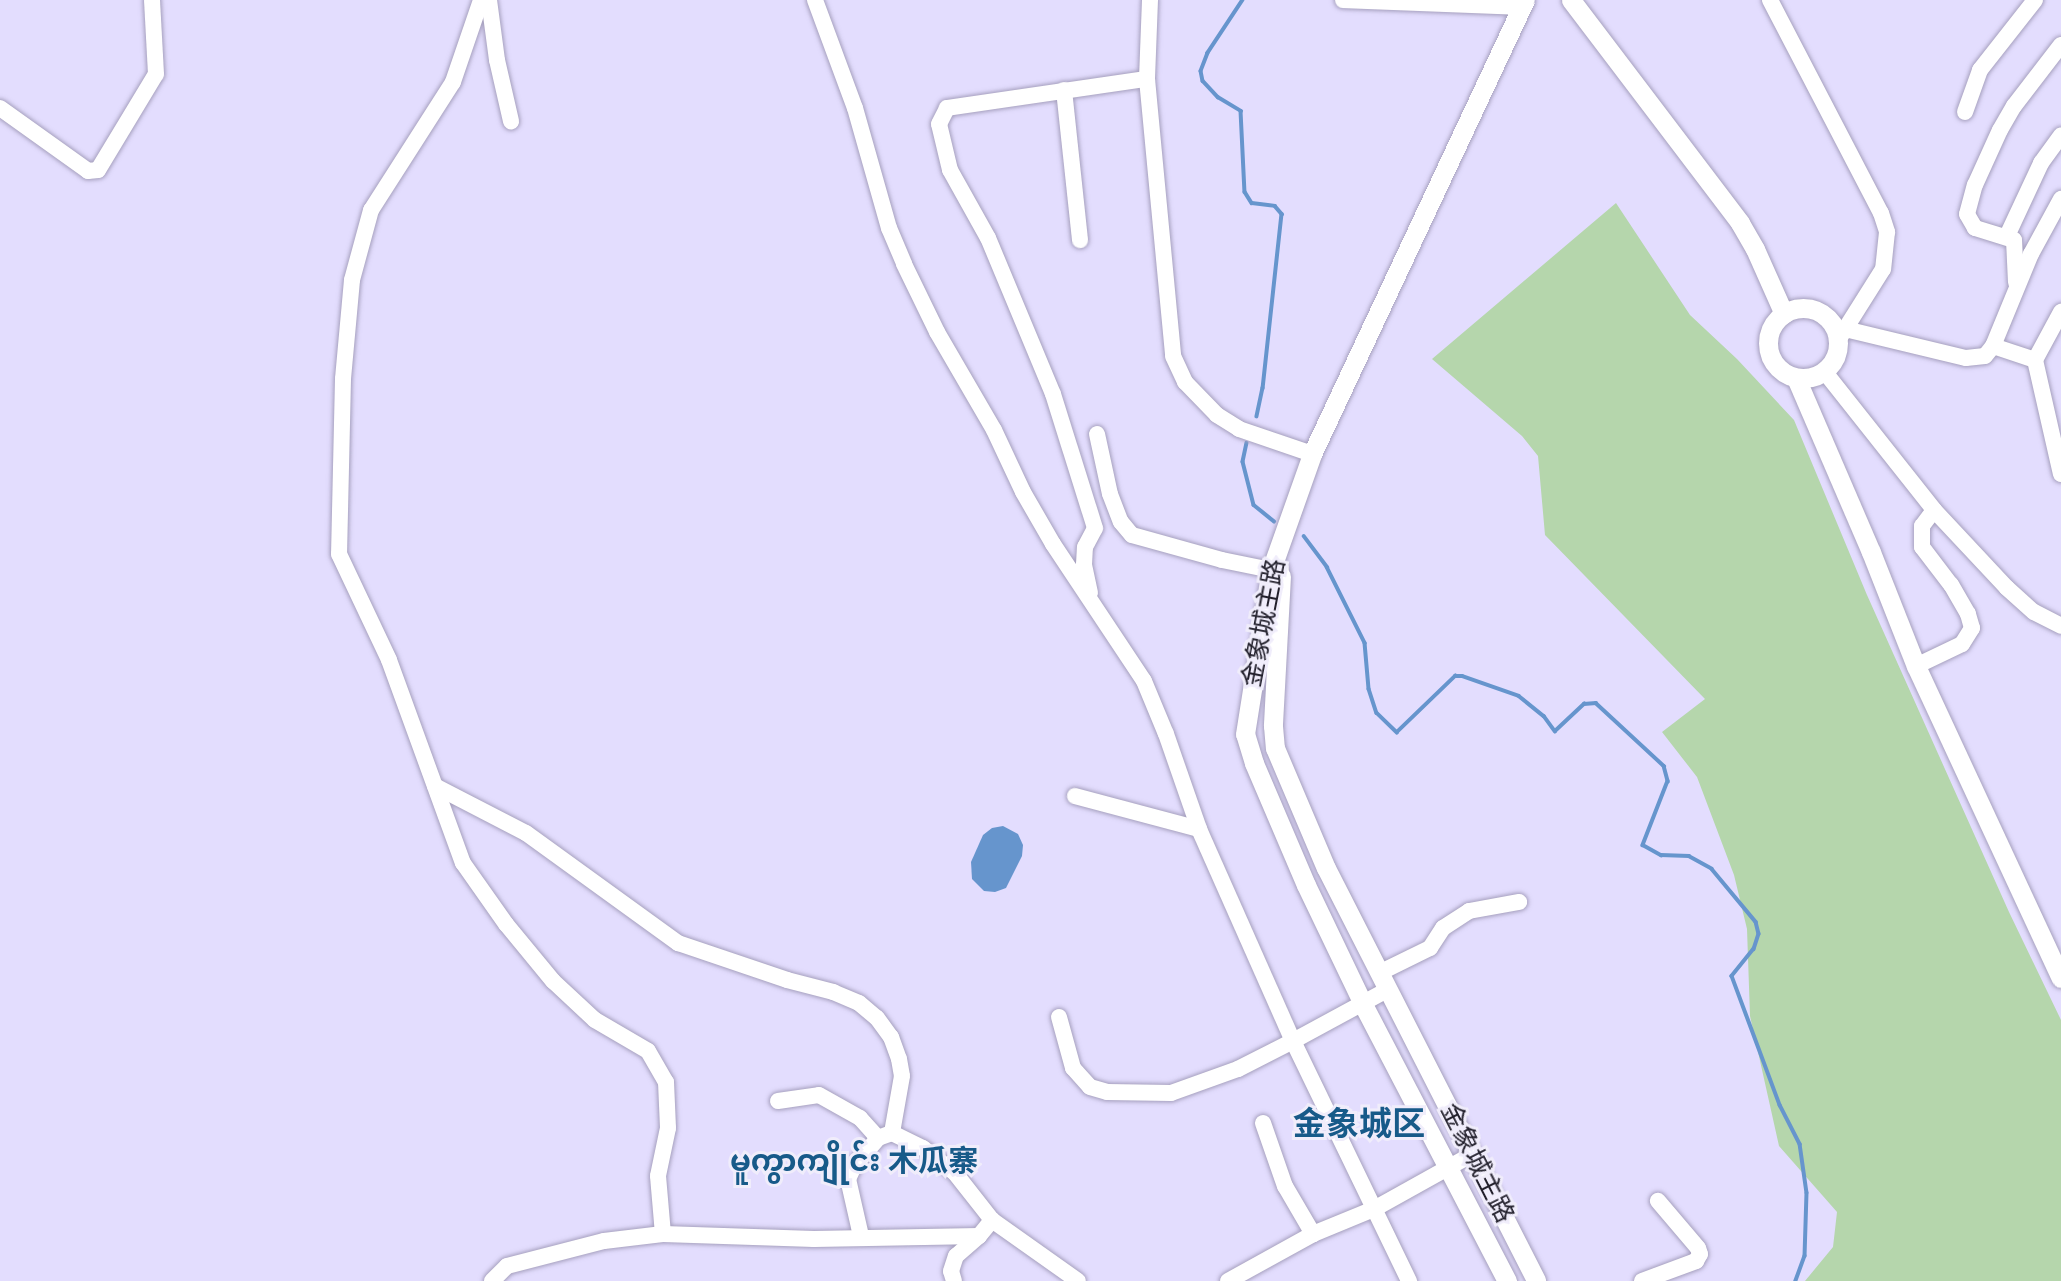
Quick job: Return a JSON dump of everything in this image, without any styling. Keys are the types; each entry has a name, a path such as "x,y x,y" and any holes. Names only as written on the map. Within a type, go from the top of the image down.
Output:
{"main road":[{"path":"1571,0 1740,223 1755,249 1784,314"},
{"name":"金象城主路","path":"1507,1281 1363,1004 1290,848 1245,734 1281,540 1312,454 1523,4"},
{"path":"1801,309 1815,311 1841,335 1833,360 1824,371 1811,377 1797,378 1777,368 1768,349 1772,327 1784,314 1801,309"},
{"path":"1797,378 1916,666 2061,978"},
{"name":"金象城主路","path":"1276,569 1273,726 1275,748 1312,835 1383,982 1536,1281"},
{"path":"1290,848 1312,835"}],"street":[{"path":"0,108 88,171 98,170 156,74 152,0"},
{"path":"481,0 453,82 370,210 352,280 343,379 339,554 388,660 463,863 506,924 553,981 595,1020 648,1051 666,1082 668,1128 659,1177 663,1234"},
{"path":"489,0 497,60 511,121"},
{"path":"815,0 848,85 889,228 904,264 937,332 994,430 1023,492 1144,681 1166,734 1199,829 1293,1041 1409,1281"},
{"path":"1150,0 1147,79 1173,356 1185,382 1217,415 1239,429 1312,454"},
{"path":"1343,0 1523,4"},
{"path":"1770,0 1881,213 1887,232 1883,269 1841,335 1966,358 1985,356 1993,346 2017,284 2061,199"},
{"path":"1965,112 1980,70 2035,0"},
{"path":"2017,284 2014,240 1975,228 1967,214 1975,185 2000,130 2014,106 2061,45"},
{"path":"1092,601 1085,547 1095,528 1053,394 988,238 950,170 939,124 947,108 1147,79"},
{"path":"1064,90 1080,240"},
{"path":"2007,236 2041,163 2061,135"},
{"path":"2061,312 2035,360 2061,474"},
{"path":"1993,346 2035,360"},
{"path":"1824,371 1934,510 2007,588 2034,612 2061,626"},
{"path":"1097,434 1110,494 1121,522 1132,535 1176,549 1276,569"},
{"path":"1916,666 1962,644 1972,628 1951,585 1922,547 1922,526 1934,510"},
{"path":"435,786 526,832 678,943 787,981 833,992 859,1003 877,1018 891,1037 902,1076 885,1135 854,1166 848,1179 860,1236"},
{"path":"1075,796 1199,829"},
{"path":"1059,1017 1073,1068 1090,1087 1100,1091 1171,1093 1238,1069 1363,1004 1383,982 1430,948 1443,928 1469,911 1519,902"},
{"path":"778,1101 819,1095 885,1135 923,1148 955,1173 992,1220 1078,1281"},
{"path":"1264,1123 1285,1186 1313,1234"},
{"path":"1228,1281 1313,1234 1374,1209 1473,1154"},
{"path":"1642,1281 1696,1261 1700,1254 1698,1248 1658,1202"},
{"path":"954,1281 951,1271 956,1256 979,1236 992,1220"},
{"path":"492,1281 507,1266 604,1241 663,1234 814,1239 860,1236 979,1236"}],"green space":[{"path":"1616,203 1690,315 1737,359 1794,420 1867,595 2009,912 2061,1020 2061,1281 1805,1281 1833,1247 1837,1212 1779,1146 1750,1016 1747,929 1734,875 1697,777 1662,732 1705,699 1545,535 1538,456 1522,436 1432,359"}],"water":[{"path":"1003,826 1018,834 1023,845 1022,856 1006,888 995,892 984,891 972,879 971,862 983,835 992,828"}],"waterway":[{"path":"1243,0 1208,53 1201,71 1203,81 1218,97 1241,111 1245,192 1252,203 1275,206 1282,214 1263,388 1257,416"},
{"path":"1247,443 1243,462 1254,505 1274,521"},
{"path":"1304,536 1327,567 1365,643 1369,689 1377,713 1397,732 1455,676 1462,676 1519,696 1544,716 1555,731 1584,704 1596,703 1664,766 1668,781 1643,845 1661,855 1689,856 1712,869 1756,922 1759,934 1754,949 1732,976 1780,1105 1800,1144 1807,1193 1805,1256 1796,1281"}],"district":[{"name":"金象城区","path":"1359,1125"},
{"name":"မူကွာကျိုင်း 木瓜寨","path":"854,1161"}]}
